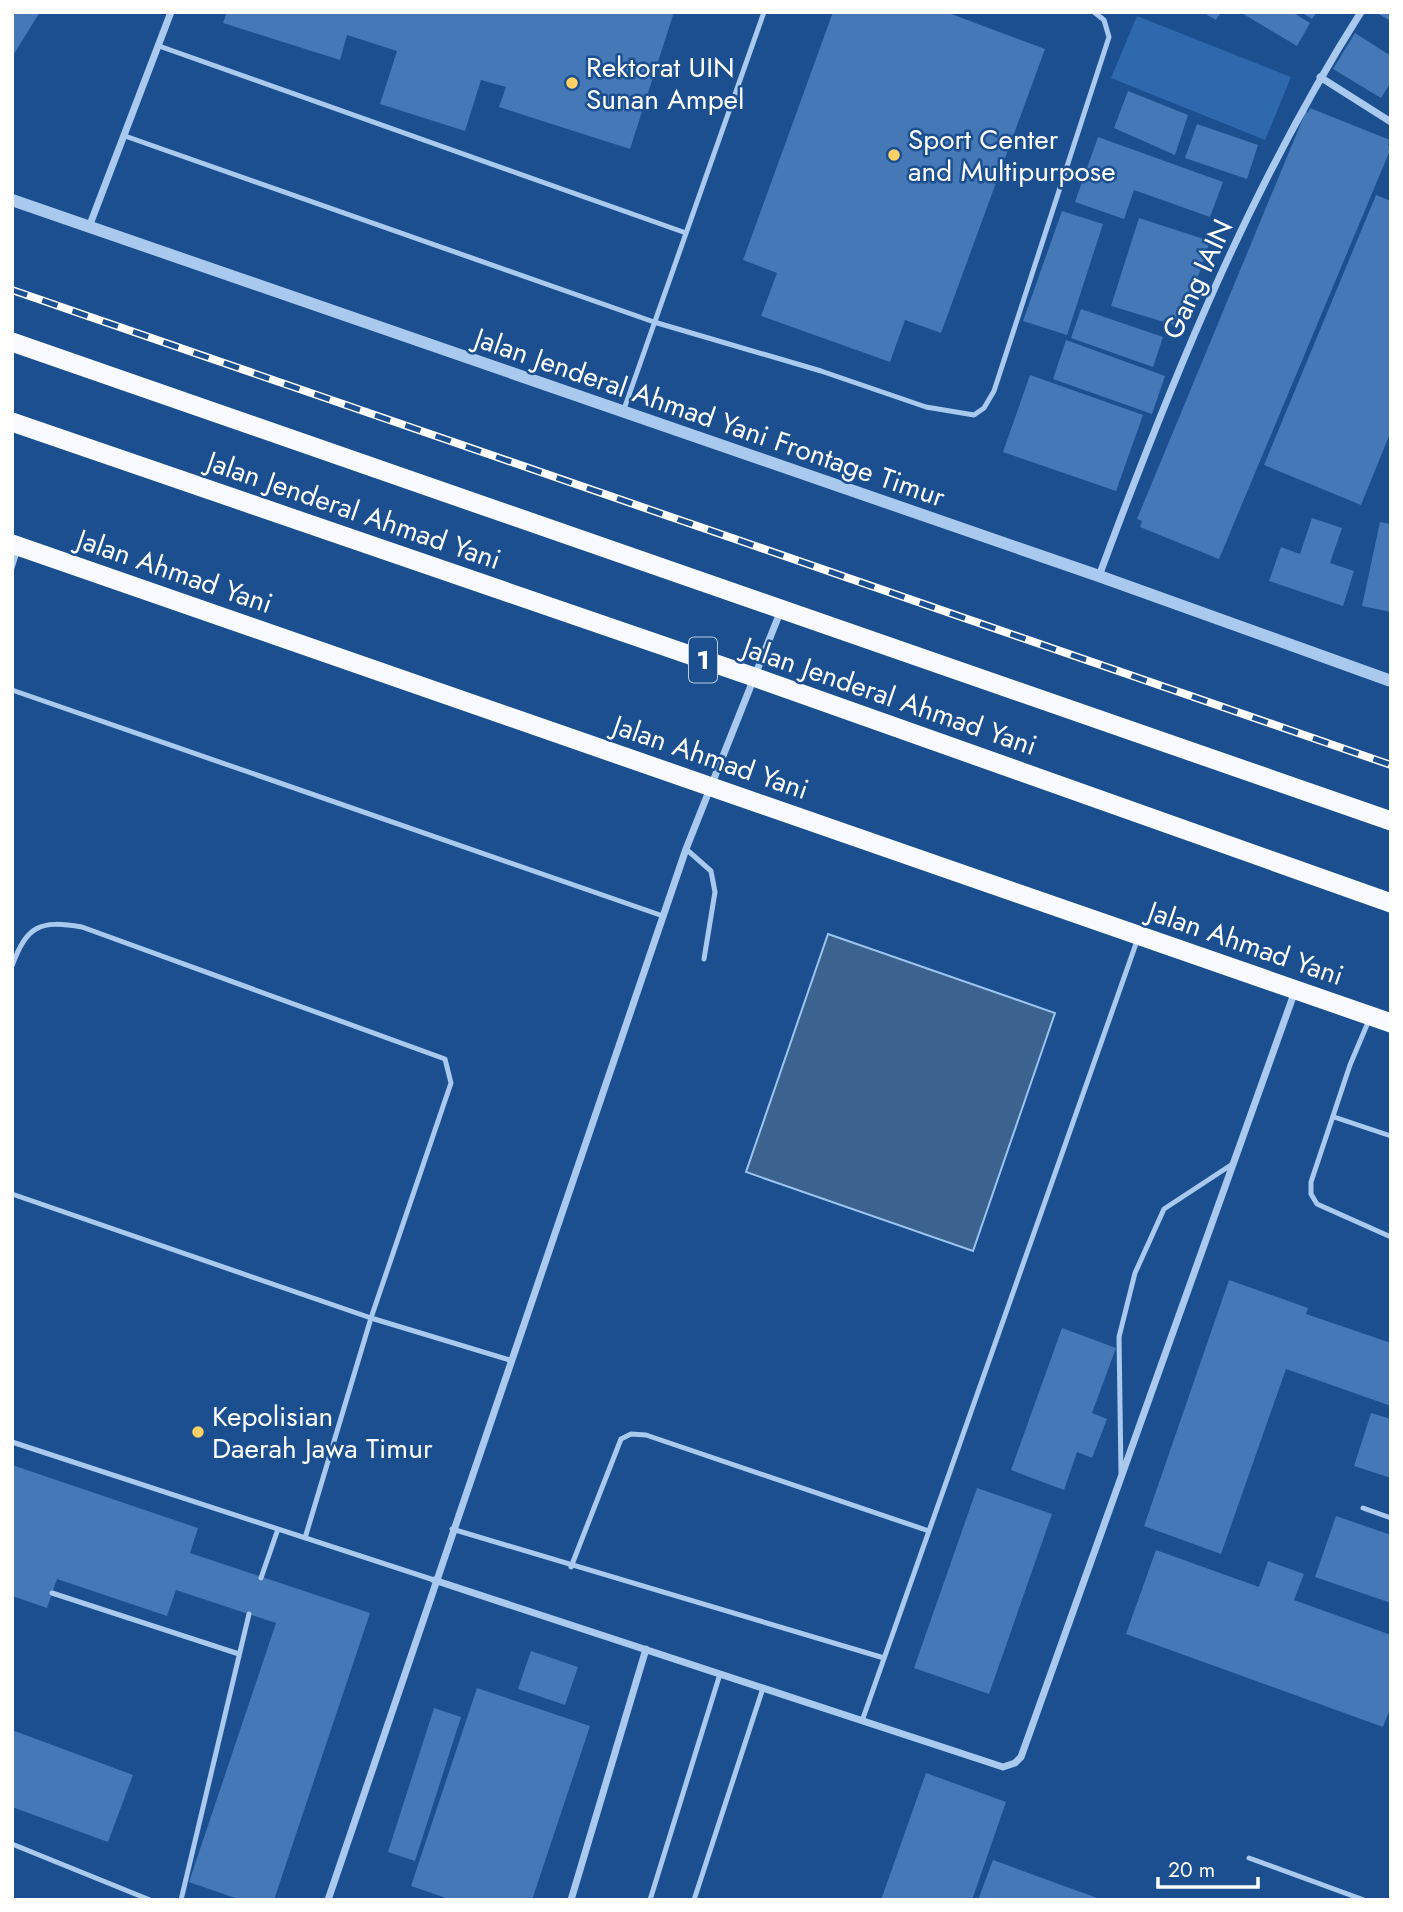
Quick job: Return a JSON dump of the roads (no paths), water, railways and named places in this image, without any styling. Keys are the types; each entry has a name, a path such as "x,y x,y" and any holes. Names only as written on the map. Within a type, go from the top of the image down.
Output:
{"highway":[{"name":"Jalan Jenderal Ahmad Yani","path":"12,342 1391,821"},
{"name":"Jalan Jenderal Ahmad Yani","path":"12,422 752,685 1391,903"},
{"name":"Jalan Ahmad Yani","path":"16,545 1295,992 1391,1023"}],"street":[{"path":"89,227 171,12"},
{"name":"Gang IAIN","path":"1099,576 1156,420 1213,289 1320,77 1361,12"},
{"path":"1320,77 1391,122"},
{"name":"Jalan Jenderal Ahmad Yani Frontage Timur","path":"12,200 1099,576 1391,681"},
{"path":"328,1900 452,1529 686,849 781,609"},
{"path":"435,1580 1003,1767 1018,1761 1295,992"},
{"path":"571,1900 646,1649"}],"lane":[{"path":"622,413 764,12"},
{"path":"125,136 654,323 821,371 926,407 974,415 984,408 993,391 1109,37 1104,20 1094,12"},
{"path":"159,46 685,233"},
{"path":"12,568 16,545"},
{"path":"12,690 663,916"},
{"path":"686,849 703,861 711,871 715,892 704,959"},
{"path":"12,966 24,939 34,929 46,923 82,927 445,1059 451,1083 371,1318 305,1538"},
{"path":"862,1721 1139,936"},
{"path":"1371,1016 1350,1065 1311,1182 1311,1194 1317,1205 1391,1237"},
{"path":"1334,1117 1391,1136"},
{"path":"1121,1476 1119,1337 1135,1273 1164,1209 1231,1166"},
{"path":"12,1194 371,1318 510,1360"},
{"path":"571,1567 621,1439 631,1434 646,1435 929,1531"},
{"path":"12,1442 435,1580"},
{"path":"1363,1508 1391,1518"},
{"path":"261,1578 278,1529"},
{"path":"452,1529 571,1567 884,1658"},
{"path":"52,1593 239,1654"},
{"path":"181,1900 249,1614"},
{"path":"650,1900 720,1674"},
{"path":"694,1900 763,1688"},
{"path":"12,1844 150,1900"},
{"path":"1249,1858 1364,1900"}],"railway":[{"path":"12,290 1391,765"}],"place":[{"name":"Rektorat UIN Sunan Ampel","path":"572,83"},
{"name":"Sport Center and Multipurpose","path":"894,155"},
{"name":"Kepolisian Daerah Jawa Timur","path":"198,1432"}]}
